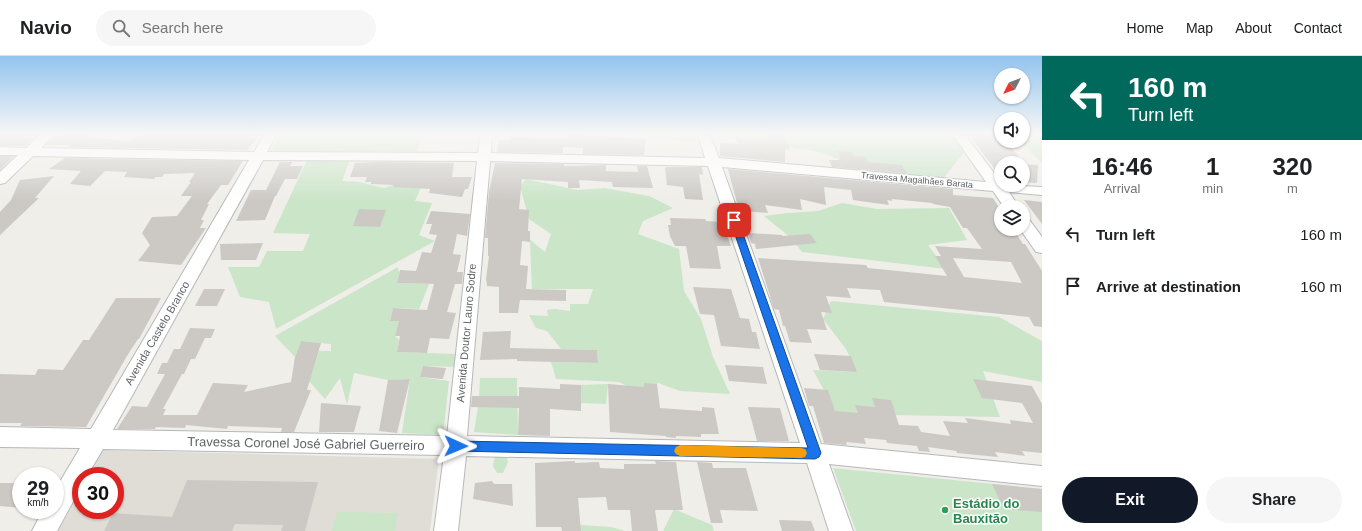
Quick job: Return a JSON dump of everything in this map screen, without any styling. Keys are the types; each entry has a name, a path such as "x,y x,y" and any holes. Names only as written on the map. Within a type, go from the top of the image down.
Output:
{"street":[{"path":"0,180 24,157"},
{"name":"Avenida Castelo Branco","path":"44,531 257,157"},
{"name":"Avenida Doutor Lauro Sodre","path":"446,531 456,446 483,157"},
{"name":"Travessa Magalhães Barata","path":"491,157 714,162 994,187"},
{"path":"712,157 842,531"},
{"path":"975,157 994,183"},
{"name":"Travessa Magalhães Barata","path":"1030,190 1042,191"},
{"path":"1030,232 1042,248"},
{"name":"Travessa Coronel José Gabriel Guerreiro","path":"0,438 815,453 1042,476"}],"shaded area":[{"path":"103,450 439,459 430,531 58,531 72,506 72,519 124,519 124,467 94,467"}],"green space":[{"path":"833,157 960,157 943,179 861,169"},
{"path":"1036,157 1042,157 1042,163"},
{"path":"308,158 350,159 342,181 359,182 384,188 408,180 424,181 415,201 432,203 419,235 435,241 276,329 269,302 240,297 228,267 259,267 267,251 303,251 310,234 273,233"},
{"path":"526,179 577,190 605,188 649,196 673,208 643,221 638,234 679,249 684,291 701,319 713,357 730,394 680,391 658,383 644,398 619,382 556,379 551,362 598,363 597,350 561,349 547,331 536,328 529,315 548,316 547,310 555,309 570,311 570,304 588,304 593,289 532,289 530,240 545,252 551,234 529,219 520,186"},
{"path":"842,203 877,209 949,208 967,240 928,245 946,269 802,252 790,237 764,216 818,211"},
{"path":"398,267 399,273 397,283 429,284 419,309 393,308 390,320 399,321 395,336 399,340 397,352 455,354 458,367 423,366 420,377 449,381 443,435 402,433 410,379 388,380 354,373 347,405 340,378 325,399 309,381 319,351 331,351 331,344 301,341 295,357 275,336"},
{"path":"831,301 999,317 1042,341 1042,382 983,371 1000,417 837,414 813,370 857,372 846,349 823,319"},
{"path":"480,378 517,378 518,435 474,432 478,407 505,407 505,396 479,396"},
{"path":"608,384 606,404 581,403 581,385"},
{"path":"495,456 506,456 508,462 503,473 497,473 493,466"},
{"name":"Estádio do Bauxitão","path":"833,468 1042,489 1042,531 856,531"},
{"path":"674,509 712,525 714,531 663,531"},
{"path":"337,512 398,513 395,531 332,531"},
{"path":"582,525 611,527 625,531 570,531"}],"building":[{"path":"0,157 13,157 0,170"},
{"path":"733,157 785,157 785,162"},
{"path":"840,157 866,157 868,162 902,165 907,173 832,167 829,160 841,160"},
{"path":"986,157 994,157 994,168"},
{"path":"65,158 243,161 228,185 221,185 207,204 209,204 201,220 204,220 200,228 206,228 181,265 138,261 150,245 142,233 152,217 177,216 192,196 181,196 191,182 189,182 195,173 164,174 162,177 156,177 154,179 124,177 127,172 105,171 90,186 70,184 81,171 49,169"},
{"path":"280,162 292,162 290,166 303,166 297,179 285,179 275,196 265,220 236,221 251,190 266,190"},
{"path":"355,163 454,163 452,177 472,177 468,189 465,189 462,197 429,193 430,189 371,184 371,182 365,182 367,177 350,177"},
{"path":"495,163 564,164 564,166 606,165 606,171 638,172 637,166 647,166 653,188 613,187 612,182 579,180 580,188 568,188 568,182 522,179 519,209 529,210 528,231 530,231 530,242 522,241 520,265 528,266 526,289 566,290 566,301 520,300 518,313 499,313 499,287 487,286 486,279 489,256 488,238 485,238 489,192"},
{"path":"1030,164 1038,165 1037,183 1030,182"},
{"path":"665,167 702,167 703,175 699,174 703,200 685,199 683,187 667,185"},
{"path":"728,169 953,189 953,195 993,198 994,236 1018,236 1023,244 1025,244 1042,271 1042,327 1034,326 1029,317 884,302 880,290 847,288 851,298 826,296 832,313 821,312 827,330 807,329 812,343 790,342 785,326 783,326 779,310 774,309 758,258 866,265 868,268 947,276 935,256 941,256 935,246 982,249 967,228 963,228 950,207 932,203 892,199 892,201 887,200 889,205 853,200 851,190 824,187 826,205 800,199 802,210 765,205 768,213 745,211 742,204 737,203","holes":["953,258 1011,262 1022,283 964,277"]},
{"path":"54,176 35,198 39,198 0,235 0,212 11,200 20,180"},
{"path":"1030,201 1042,202 1042,224 1030,208"},
{"path":"359,209 386,210 380,227 353,226"},
{"path":"431,211 470,214 467,236 457,234 453,254 461,255 457,272 463,272 462,284 455,284 447,312 456,313 449,339 430,338 427,353 397,352 400,336 395,336 399,321 390,321 393,308 427,310 434,284 397,283 400,270 416,271 422,252 431,253 437,235 429,234 432,224 426,224"},
{"path":"670,218 705,219 706,221 722,222 731,246 717,246 721,269 690,268 686,246 675,246 670,236 668,225 671,225"},
{"path":"748,233 782,236 810,234 817,243 756,249 755,244 751,243"},
{"path":"263,243 256,260 221,260 220,244"},
{"path":"693,287 731,289 740,318 749,319 752,332 756,332 760,349 721,346 714,315 700,314"},
{"path":"204,289 225,289 217,306 195,306"},
{"path":"116,298 161,298 139,339 127,356 86,427 20,426 22,423 0,423 0,374 35,375 38,369 63,370 83,340 89,340"},
{"path":"190,328 215,329 211,338 205,338 195,359 191,359 184,374 182,374 163,409 166,409 163,415 197,415 213,383 248,385 244,392 291,382 295,357 301,341 321,343 307,390 311,390 294,432 281,432 282,428 228,426 227,429 186,425 185,428 156,427 155,429 117,429 132,406 147,407 165,374 157,374 162,363 167,363 174,349 180,349"},
{"path":"511,331 510,348 597,350 598,363 517,361 517,359 480,360 483,332"},
{"path":"814,354 851,356 857,372 820,370"},
{"path":"725,365 763,367 767,384 729,381"},
{"path":"423,366 446,368 443,379 420,377"},
{"path":"410,379 397,433 379,431 388,380"},
{"path":"973,379 1032,386 1042,404 1042,453 1022,451 1025,456 995,452 998,457 957,453 956,451 928,447 930,452 919,451 917,446 887,443 886,440 864,438 866,444 846,442 847,445 824,443 813,406 809,406 804,388 828,390 835,411 858,413 855,405 875,407 872,398 891,400 899,425 918,426 921,432 950,436 943,421 968,423 965,418 1011,424 1010,420 1033,423 1022,403 982,398"},
{"path":"644,383 657,384 660,408 702,411 702,407 714,408 719,434 701,434 701,437 676,436 676,438 610,432 608,384 644,387"},
{"path":"560,384 581,385 581,411 550,409 550,436 518,435 519,408 471,407 472,396 519,396 519,387 560,389"},
{"path":"321,403 361,406 354,432 319,432"},
{"path":"748,407 780,408 789,441 757,441"},
{"path":"575,461 575,463 599,462 600,468 624,469 624,464 656,464 655,461 676,462 683,510 655,510 658,531 632,531 630,510 608,510 606,497 578,498 581,531 562,531 561,527 536,527 535,463"},
{"path":"697,462 712,463 713,468 746,468 758,511 720,510 723,523 711,523"},
{"path":"187,480 318,482 305,531 281,531 283,525 235,524 232,531 104,531 110,519 124,519 124,514 172,517"},
{"path":"492,481 494,484 512,484 513,506 473,499 475,483"},
{"path":"0,483 12,483 12,507 0,506"},
{"path":"992,484 1042,489 1042,512 1004,509"},
{"path":"779,520 811,521 815,531 782,531"}],"slow traffic":[{"path":"680,451 801,453"}],"place":[{"name":"Estádio do Bauxitão","path":"945,510"}],"route":[{"path":"456,446 815,453 734,220"}]}
